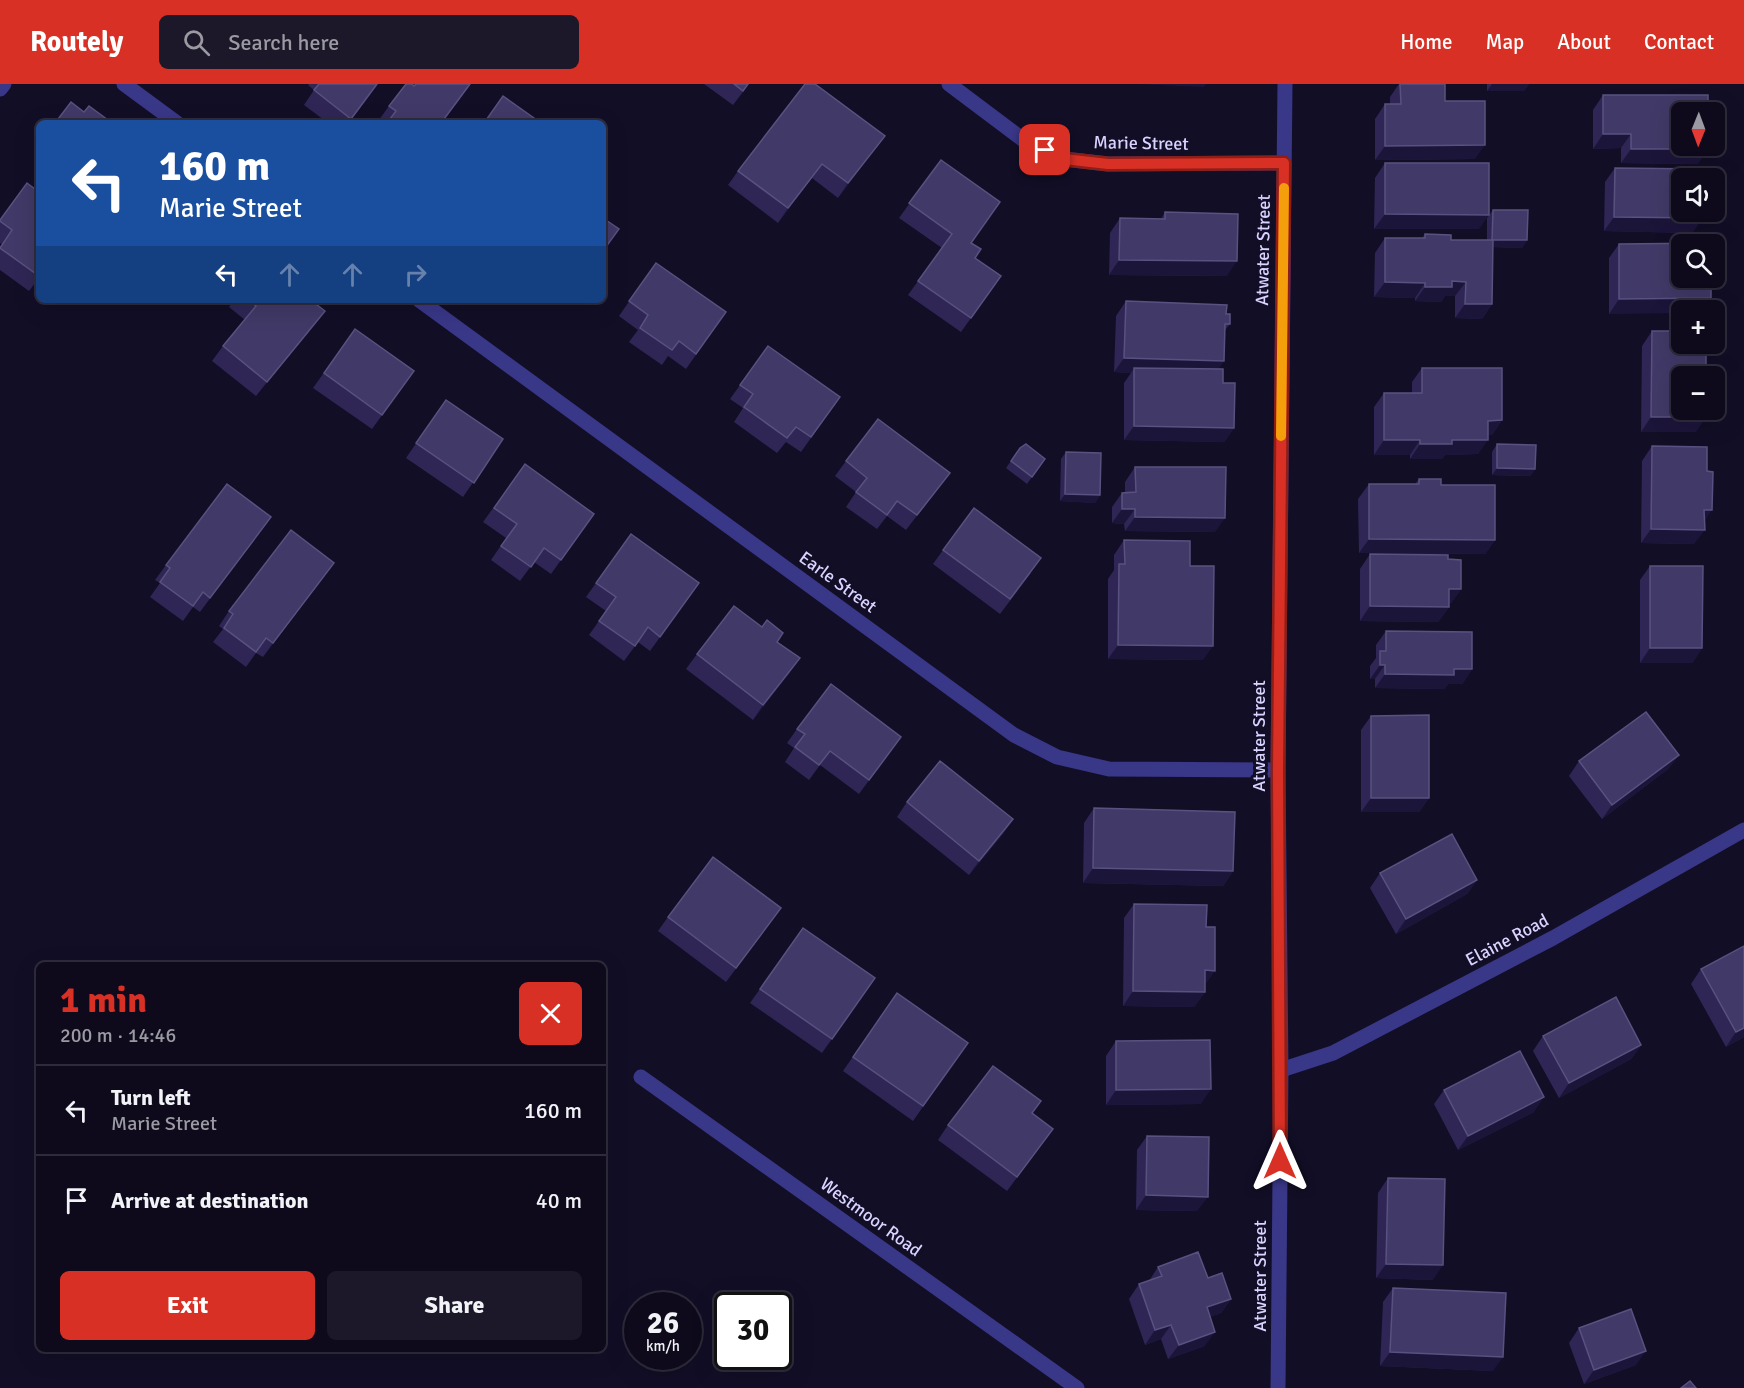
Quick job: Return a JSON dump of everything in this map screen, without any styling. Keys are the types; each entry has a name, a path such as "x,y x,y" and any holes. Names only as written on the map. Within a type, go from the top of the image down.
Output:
{"street":[{"path":"0,89 4,84"},
{"path":"124,84 173,120"},
{"name":"Marie Street","path":"949,84 1026,142 1064,159 1108,164 1284,163"},
{"name":"Atwater Street","path":"1278,1388 1281,1070 1278,770 1286,84"},
{"name":"Earle Street","path":"423,303 1014,735 1057,757 1109,769 1278,770"},
{"name":"Elaine Road","path":"1281,1070 1344,1047 1553,938 1744,830"},
{"name":"Westmoor Road","path":"641,1077 1077,1388"}],"building":[{"path":"319,84 377,84 351,119 314,90"},
{"path":"406,84 414,86 416,84 470,84 443,120 389,120 396,111 389,106"},
{"path":"734,84 748,84 743,91"},
{"path":"805,84 815,84 885,136 848,183 822,164 788,208 738,171"},
{"path":"1400,84 1445,84 1445,101 1485,101 1485,145 1385,146 1385,104 1401,104"},
{"path":"1603,95 1708,95 1708,102 1671,102 1671,149 1631,149 1631,134 1603,134"},
{"path":"503,96 537,120 486,120"},
{"path":"71,102 84,112 89,106 108,120 57,120"},
{"path":"941,160 1000,202 971,243 981,249 975,258 1001,276 971,318 918,281 952,234 909,203"},
{"path":"1385,163 1489,163 1489,215 1385,214"},
{"path":"1615,168 1671,169 1671,218 1614,217"},
{"path":"27,183 36,190 36,274 0,248 12,230 0,220"},
{"path":"1493,210 1528,210 1527,240 1492,240"},
{"path":"1165,212 1238,214 1237,261 1119,260 1120,218 1165,219"},
{"path":"606,220 619,229 606,247"},
{"path":"1425,234 1451,235 1451,240 1493,240 1492,304 1465,304 1466,282 1452,281 1452,287 1425,287 1425,283 1385,282 1385,238 1425,238"},
{"path":"1671,243 1671,288 1711,288 1711,298 1619,299 1619,244"},
{"path":"656,263 726,312 696,354 679,341 672,350 640,328 648,315 629,301"},
{"path":"1126,301 1227,305 1226,314 1230,314 1230,324 1225,324 1224,361 1124,358"},
{"path":"252,303 315,303 325,311 267,382 223,346 256,306"},
{"path":"355,329 414,371 382,415 324,373"},
{"path":"1652,331 1671,331 1671,354 1706,354 1706,366 1671,366 1671,417 1651,417"},
{"path":"768,346 840,397 811,437 796,427 787,438 744,407 753,394 740,385"},
{"path":"1134,368 1223,369 1223,383 1235,383 1234,428 1134,426"},
{"path":"1422,368 1502,368 1502,420 1488,421 1488,440 1452,440 1452,444 1420,444 1420,440 1384,440 1384,393 1422,393"},
{"path":"446,400 503,439 474,483 416,443"},
{"path":"878,419 950,473 917,515 897,501 887,515 856,492 867,478 846,461"},
{"path":"1026,444 1045,459 1032,477 1011,461 1020,448"},
{"path":"1497,444 1536,445 1535,469 1497,468"},
{"path":"1652,446 1707,447 1707,471 1713,472 1712,510 1704,510 1705,530 1651,529"},
{"path":"1066,452 1101,453 1100,495 1065,494"},
{"path":"525,464 594,514 561,560 544,548 531,567 501,546 517,524 494,508"},
{"path":"1135,467 1226,467 1225,518 1135,517 1135,509 1122,509 1122,493 1136,492"},
{"path":"1419,479 1441,479 1441,485 1495,485 1495,540 1369,539 1369,484 1419,484"},
{"path":"227,484 271,517 210,598 203,592 193,606 160,582 170,568 166,565"},
{"path":"974,508 1041,558 1010,599 943,550"},
{"path":"291,530 334,563 273,643 266,638 256,652 224,628 233,614 229,611"},
{"path":"631,534 699,583 660,637 648,627 635,646 599,621 616,597 596,583"},
{"path":"1124,540 1190,541 1190,566 1214,566 1213,646 1118,645 1119,564 1125,564"},
{"path":"1370,554 1448,555 1448,559 1461,560 1461,589 1449,589 1449,607 1370,606"},
{"path":"1650,566 1703,566 1702,648 1650,648"},
{"path":"734,606 762,627 767,620 783,633 777,642 800,658 763,705 697,654"},
{"path":"1386,631 1472,632 1472,669 1454,669 1454,675 1385,674 1385,665 1380,665 1380,651 1386,651"},
{"path":"831,684 901,737 869,780 830,751 819,765 795,747 805,734 797,729"},
{"path":"1646,712 1679,755 1612,805 1579,761"},
{"path":"1429,715 1429,798 1371,798 1371,716"},
{"path":"940,761 1013,819 979,861 907,802"},
{"path":"1094,808 1235,812 1233,871 1093,868"},
{"path":"1452,834 1477,880 1406,919 1380,873"},
{"path":"713,857 781,908 736,968 668,917"},
{"path":"1134,904 1207,905 1206,927 1215,927 1215,971 1205,970 1205,992 1133,991"},
{"path":"803,928 875,978 832,1039 760,989"},
{"path":"1744,946 1744,1028 1736,1032 1701,969"},
{"path":"897,993 968,1043 923,1106 853,1057"},
{"path":"1616,997 1641,1045 1569,1083 1543,1036"},
{"path":"1210,1040 1211,1089 1116,1090 1116,1041"},
{"path":"1520,1051 1544,1097 1468,1136 1444,1090"},
{"path":"993,1066 1041,1101 1032,1113 1053,1129 1017,1177 948,1125"},
{"path":"1147,1136 1209,1137 1208,1197 1146,1195"},
{"path":"1388,1178 1445,1179 1443,1265 1386,1264"},
{"path":"1198,1252 1208,1278 1222,1273 1231,1299 1207,1307 1215,1332 1179,1345 1171,1325 1155,1330 1139,1284 1162,1276 1158,1267"},
{"path":"1393,1288 1506,1293 1503,1357 1390,1352"},
{"path":"1631,1309 1646,1351 1594,1370 1579,1328"},
{"path":"1690,1381 1696,1388 1681,1388"}],"slow traffic":[{"path":"1281,436 1284,188"}],"route":[{"path":"1045,150 1064,159 1108,164 1284,163 1278,770 1280,1161"}]}
